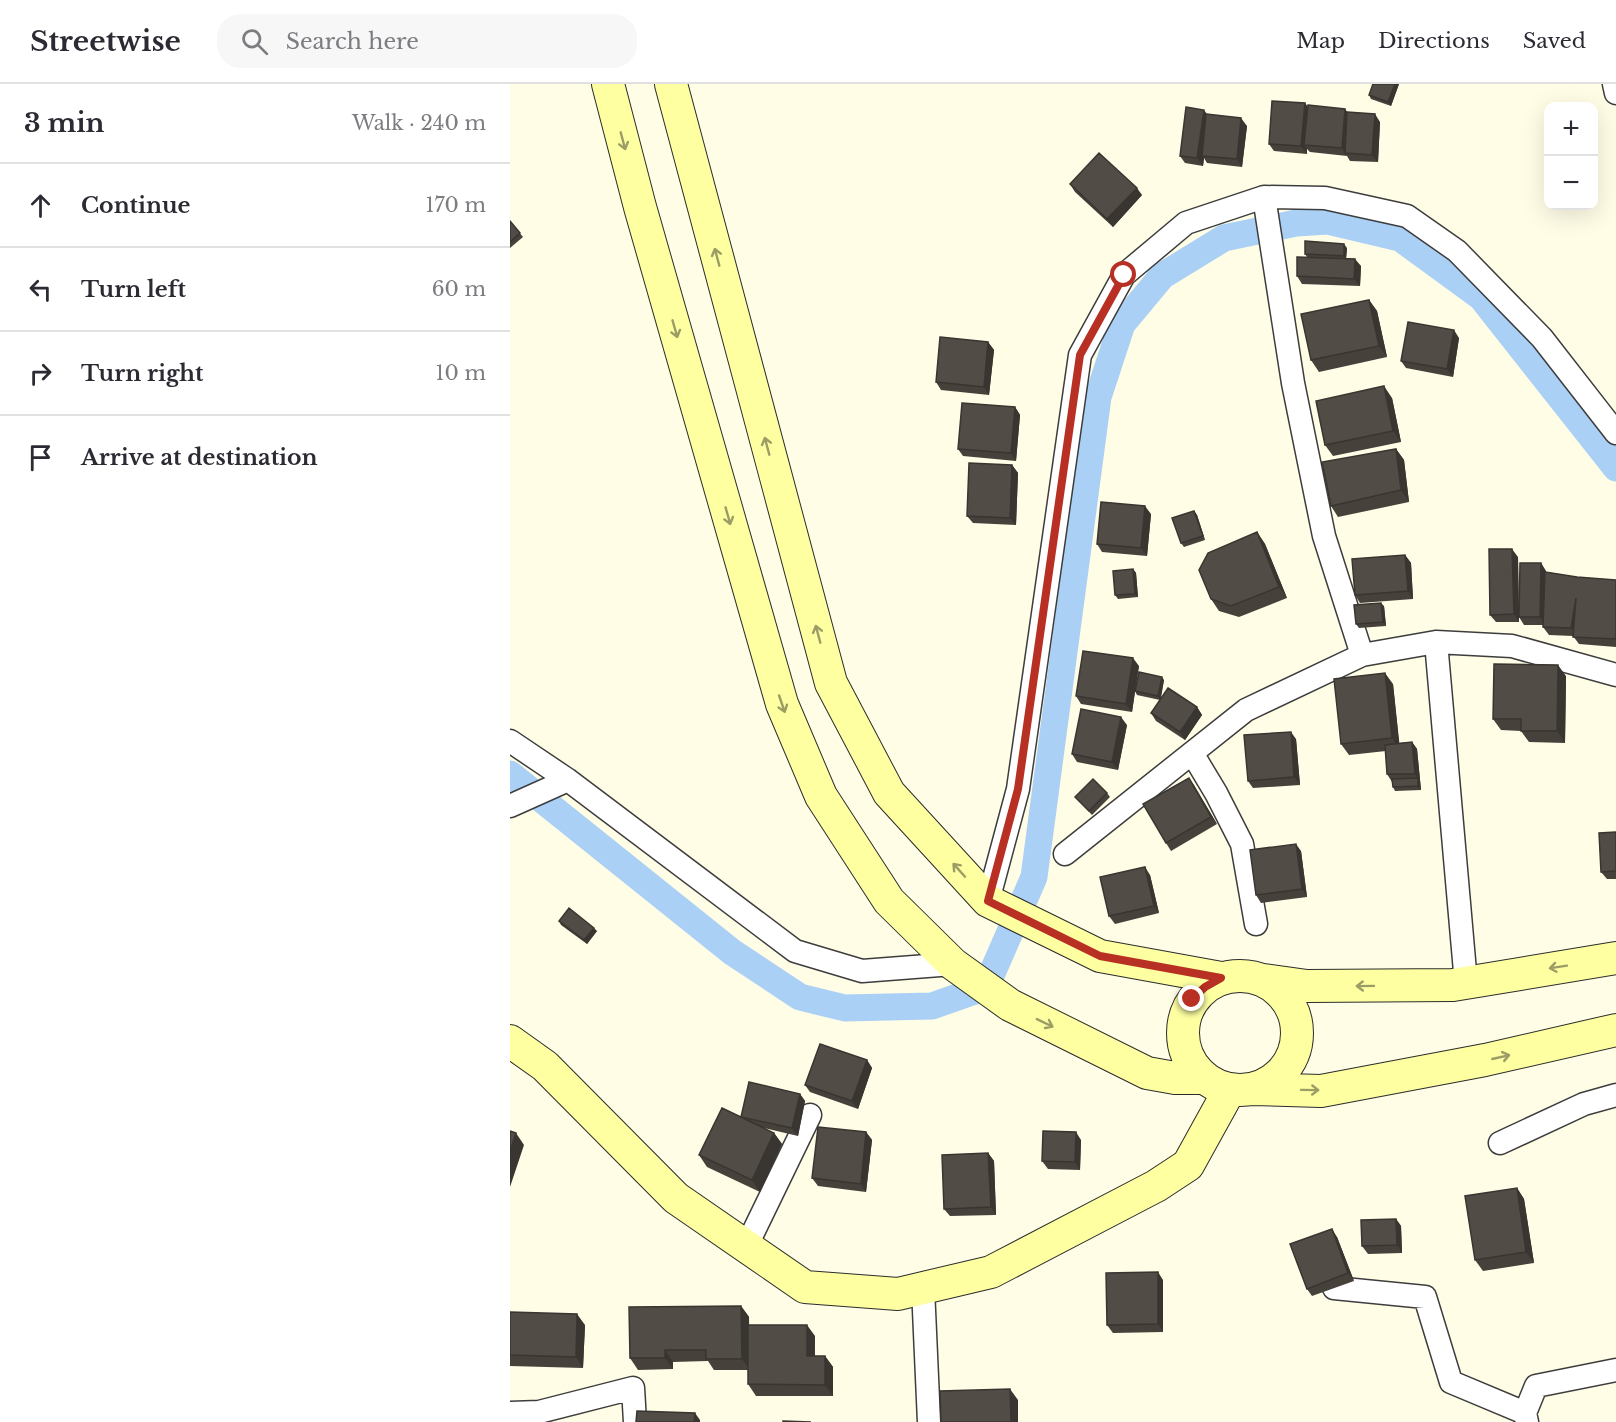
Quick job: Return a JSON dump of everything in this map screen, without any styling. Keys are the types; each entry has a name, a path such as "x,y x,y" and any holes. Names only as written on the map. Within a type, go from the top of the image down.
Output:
{"main road":[{"path":"608,84 782,704 820,796 889,901 958,967 1010,1005 1147,1073 1228,1086 1321,1090 1485,1060 1616,1030"},
{"path":"671,84 831,683 889,793 995,905 1100,956 1221,978"},
{"path":"1264,980 1279,990 1290,1004 1296,1021 1297,1039 1292,1057 1282,1072 1268,1083 1228,1086 1192,1066 1185,1050 1182,1032 1185,1015 1192,999 1205,987 1221,978 1235,975 1250,976 1307,986 1453,985 1616,958"},
{"path":"510,1041 546,1066 676,1198 805,1287 898,1294 991,1272 1156,1185 1188,1165 1228,1086"}],"street":[{"path":"1614,84 1616,93"},
{"path":"995,905 1018,789 1080,355 1124,275 1186,224 1267,215 1325,198 1407,216 1457,251 1542,338 1616,433"},
{"path":"1267,215 1293,383 1324,536 1362,655"},
{"path":"1436,642 1466,983"},
{"path":"1065,855 1246,710 1362,655 1436,642 1512,646 1616,675"},
{"path":"510,741 568,780 795,951 862,971 958,967"},
{"path":"1192,753 1242,844 1256,924"},
{"path":"512,806 568,780"},
{"path":"1500,1143 1584,1104 1616,1095"},
{"path":"746,1247 810,1115"},
{"path":"922,1288 929,1422"},
{"path":"1334,1288 1425,1297 1451,1382 1526,1417 1536,1386 1616,1370"},
{"path":"510,1413 539,1412 633,1388 635,1422"}],"building":[{"path":"1373,84 1395,84 1388,102 1369,95"},
{"path":"1272,101 1305,103 1301,146 1269,144"},
{"path":"1308,105 1345,109 1342,148 1304,145"},
{"path":"1186,107 1204,110 1197,158 1180,156"},
{"path":"1347,112 1375,114 1372,155 1345,153"},
{"path":"1206,114 1241,118 1237,159 1202,156"},
{"path":"1099,153 1137,188 1107,219 1070,184"},
{"path":"510,221 520,233 510,242"},
{"path":"1305,241 1344,244 1344,256 1305,254"},
{"path":"1297,257 1355,259 1354,279 1297,276"},
{"path":"1369,300 1379,346 1311,360 1301,314"},
{"path":"1408,322 1454,330 1447,369 1401,361"},
{"path":"940,337 988,342 984,387 936,382"},
{"path":"1384,386 1393,431 1325,445 1316,401"},
{"path":"962,403 1015,407 1011,453 958,449"},
{"path":"1396,449 1401,490 1331,506 1322,462"},
{"path":"969,463 1012,465 1010,518 967,516"},
{"path":"1101,502 1145,506 1141,548 1097,544"},
{"path":"1194,511 1203,536 1181,543 1172,518"},
{"path":"1257,532 1279,587 1231,606 1211,599 1199,570 1208,553"},
{"path":"1489,549 1512,549 1514,614 1490,615"},
{"path":"1405,555 1408,591 1355,595 1352,559"},
{"path":"1520,563 1541,563 1540,617 1519,617"},
{"path":"1133,569 1135,594 1115,595 1113,571"},
{"path":"1545,572 1616,580 1616,639 1573,637 1576,598 1571,628 1543,627"},
{"path":"1381,603 1383,622 1356,624 1354,605"},
{"path":"1083,651 1133,658 1126,704 1076,696"},
{"path":"1494,664 1558,665 1557,731 1521,731 1521,719 1493,719"},
{"path":"1139,672 1162,677 1158,696 1135,691"},
{"path":"1385,673 1392,738 1341,744 1334,679"},
{"path":"1168,688 1197,707 1180,732 1151,713"},
{"path":"1081,709 1121,717 1112,762 1072,754"},
{"path":"1291,732 1294,777 1248,781 1244,735"},
{"path":"1412,742 1415,774 1387,774 1385,745"},
{"path":"1189,778 1211,817 1166,843 1143,804"},
{"path":"1418,778 1418,786 1393,787 1392,779"},
{"path":"1093,779 1107,793 1089,811 1075,797"},
{"path":"1616,832 1616,871 1601,872 1599,833"},
{"path":"1296,844 1302,889 1256,895 1250,850"},
{"path":"1145,867 1154,906 1109,916 1100,877"},
{"path":"569,908 594,928 584,940 559,921"},
{"path":"820,1044 867,1060 852,1101 805,1085"},
{"path":"749,1082 800,1094 792,1128 741,1117"},
{"path":"722,1108 774,1133 752,1180 699,1155"},
{"path":"818,1127 866,1132 861,1184 812,1178"},
{"path":"510,1131 516,1133 510,1151"},
{"path":"1043,1131 1076,1132 1075,1162 1042,1161"},
{"path":"988,1153 991,1207 944,1209 942,1155"},
{"path":"1517,1188 1526,1252 1475,1260 1465,1196"},
{"path":"1396,1219 1397,1245 1362,1246 1361,1220"},
{"path":"1332,1229 1348,1273 1307,1289 1290,1244"},
{"path":"1158,1272 1158,1324 1107,1325 1106,1273"},
{"path":"741,1306 742,1359 706,1359 706,1350 665,1350 665,1358 630,1358 629,1307"},
{"path":"510,1312 577,1314 576,1357 510,1355"},
{"path":"748,1325 807,1325 807,1356 825,1356 825,1385 748,1384"},
{"path":"1010,1389 1011,1422 941,1422 940,1391"},
{"path":"637,1411 695,1413 694,1422 636,1422"}],"waterway":[{"path":"510,774 732,952 800,997 845,1008 932,1006 986,987 1034,877 1098,397 1122,324 1162,276 1224,238 1296,223 1328,221 1400,238 1481,297 1616,468"}],"route":[{"path":"1124,275 1080,355 1018,789 988,901 1100,956 1221,978 1205,987 1192,999"}]}
